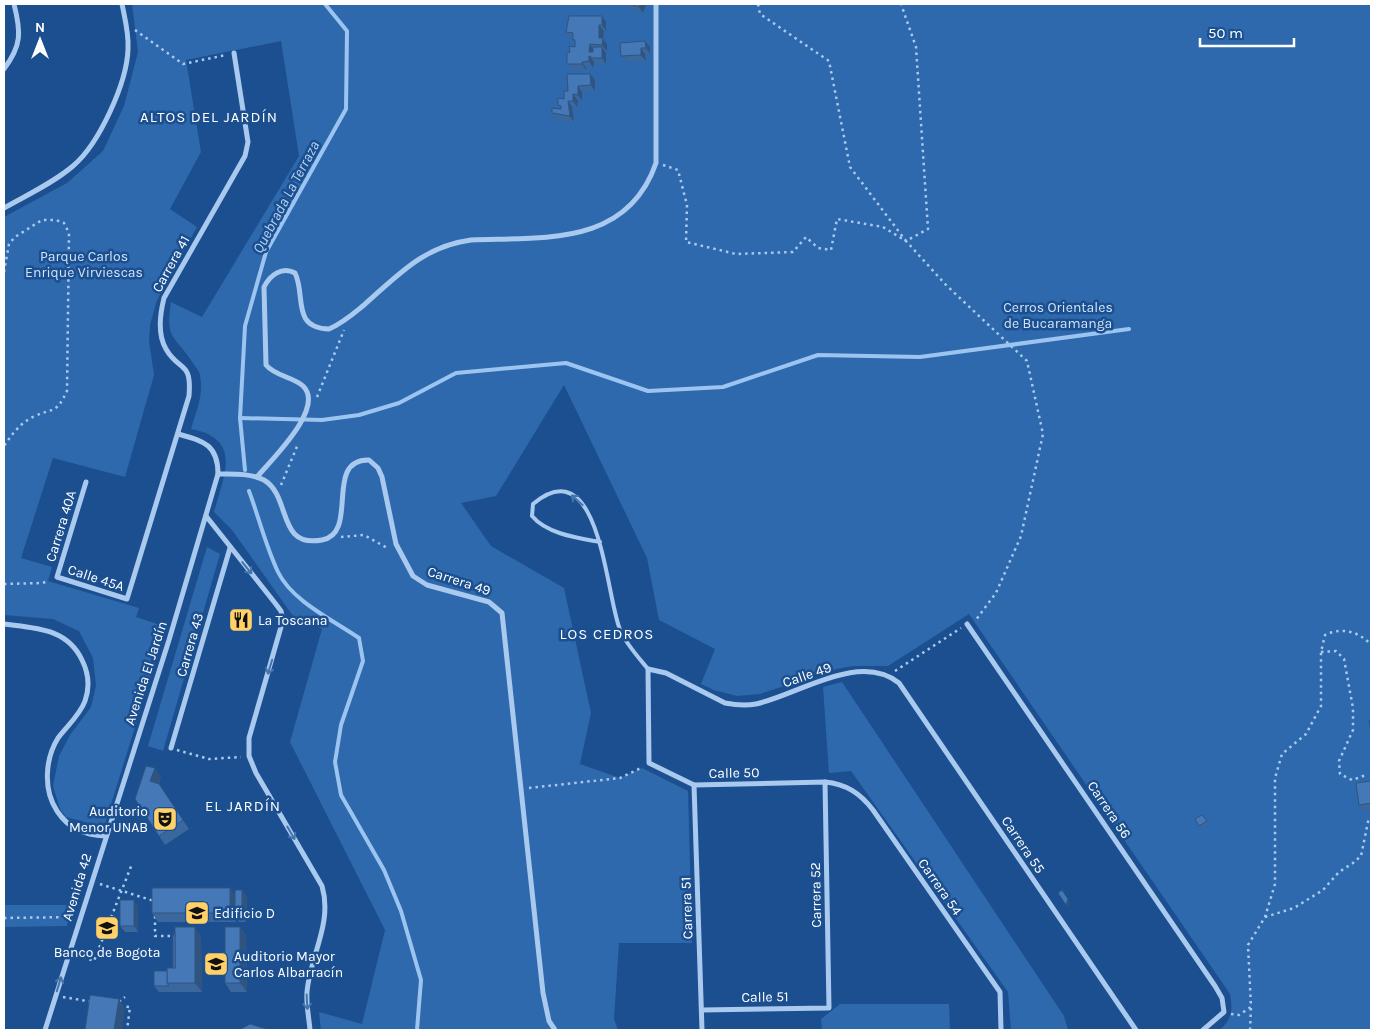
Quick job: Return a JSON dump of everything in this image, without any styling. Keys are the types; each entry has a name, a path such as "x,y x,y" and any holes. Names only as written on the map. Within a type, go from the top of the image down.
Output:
{"street":[{"path":"4,69 13,57 20,28 14,4"},
{"path":"4,208 73,166 86,153 99,132 115,98 128,51 122,4"},
{"path":"257,477 299,427 308,403 306,389 301,384 268,369 266,365 264,287 268,278 275,273 285,270 295,273 298,279 301,309 307,321 314,326 329,329 349,318 421,256 436,248 454,242 470,240 574,234 599,227 625,210 641,194 651,179 656,163 656,4"},
{"name":"Carrera 41","path":"127,599 189,396 189,374 164,348 160,314 164,298 245,156 248,142 234,53"},
{"name":"Avenida El Jardín","path":"105,836 170,640 218,474 215,453 207,444 178,434"},
{"name":"Carrera 49","path":"327,539 335,532 339,520 343,506 345,476 355,463 369,460 378,468 382,477 400,555 408,569 420,582 435,588 489,602 502,614 543,993 550,1021 555,1030"},
{"path":"218,474 257,477 269,484 277,494 289,528 295,535 310,540 327,539"},
{"name":"Carrera 40A","path":"57,577 86,482"},
{"path":"206,516 281,611 283,620 249,738 249,756 256,772 322,886 326,901 324,920 307,992 310,1030"},
{"name":"Carrera 43","path":"171,748 230,548"},
{"name":"Calle 45A","path":"57,577 127,599"},
{"path":"4,624 51,630 70,642 78,650 87,669 88,688 85,700 51,752 47,781 54,806 62,819 75,829 89,835 105,836"},
{"name":"Carrera 56","path":"967,624 1215,986 1222,998 1224,1012"},
{"path":"648,669 649,763"},
{"name":"Calle 49","path":"648,669 666,673 725,704 747,705 850,673 867,672 888,676"},
{"name":"Carrera 55","path":"888,676 899,683 1136,1030"},
{"name":"Calle 50","path":"649,763 694,785 825,782"},
{"name":"Carrera 52","path":"825,782 829,1008"},
{"name":"Carrera 54","path":"825,782 848,788 858,794 873,810 1000,992 1001,1030"},
{"name":"Carrera 51","path":"694,785 702,1030"},
{"name":"Avenida 42","path":"45,1030 105,836"},
{"name":"Calle 51","path":"702,1010 829,1008"},
{"path":"1203,1030 1224,1012"}],"lane":[{"path":"600,542 560,533 538,523 532,516 534,504 545,495 562,492 572,495 587,510 600,542 620,632 648,669"}],"path":[{"path":"758,4 760,14 828,61 850,167 906,240 946,285 1027,361 1043,434 1021,536 996,593 976,621 967,624 888,676"},
{"path":"901,4 916,48 928,229 906,240"},
{"path":"126,24 183,64 234,53"},
{"path":"656,163 678,170 687,205 686,242 736,254 793,252 806,237 818,248 831,250 837,219 883,227 906,240"},
{"path":"4,272 9,244 15,237 42,220 56,220 64,223 69,234 67,391 62,403 54,411 34,416 13,431 4,446"},
{"path":"314,403 349,318"},
{"path":"277,494 301,436"},
{"path":"327,539 364,536 400,555"},
{"path":"4,584 42,583 57,577"},
{"path":"1250,1030 1251,1007 1248,945 1265,917 1275,884 1275,778 1282,754 1306,734 1321,706 1320,652 1325,635 1336,630 1348,630 1371,645"},
{"path":"1320,652 1336,651 1344,659 1354,708 1354,730 1339,760 1340,774 1352,780 1366,776"},
{"path":"171,748 209,759 249,756"},
{"path":"520,789 620,778 649,763"},
{"path":"1265,917 1294,908 1323,890 1339,872 1353,863 1360,856 1369,817"},
{"path":"69,951 94,961 132,864"},
{"path":"91,881 158,903"},
{"path":"155,910 155,936 183,936"},
{"path":"4,918 80,917"},
{"path":"55,996 98,1002"},
{"path":"125,997 116,1005 130,1007 127,1030"},
{"path":"1224,1012 1239,1015 1251,1007"},
{"path":"124,1017 128,1018"}],"green space":[{"name":"Cerros Orientales de Bucaramanga","path":"132,4 1371,4 1371,1030 1219,1030 1229,1018 1230,994 969,614 888,666 853,666 836,669 760,694 737,696 714,690 701,684 715,649 659,620 647,558 564,385 496,496 461,503 491,546 564,588 591,713 580,764 620,778 642,768 688,791 692,943 619,943 614,1019 618,1030 321,1030 319,1012 362,1024 385,930 290,742 322,629 293,616 232,530 214,512 225,472 226,460 224,450 218,441 207,434 191,429 200,396 200,374 173,336 169,323 171,302 202,317 299,156 281,41 186,60 201,152 170,209 197,227 157,300 150,325 149,340 154,375 125,477 53,458 21,558 52,567 48,581 139,608 136,617 166,627 104,827 66,817 60,809 53,786 59,756 70,735 91,707 96,686 93,658 79,631 53,619 4,615 4,217 67,183 103,151 124,106 138,52"},
{"path":"207,547 220,554 163,751 148,746"},
{"path":"842,682 1064,1016 1068,1030 1011,1030 1008,992 851,771 829,773 823,687"},
{"path":"4,905 72,905 67,926 4,927"},
{"path":"840,1004 949,1004 950,1030 822,1030 821,1019"}],"building":[{"path":"629,4 640,4 639,7"},
{"path":"569,16 602,16 602,25 599,25 599,38 603,38 602,45 590,44 589,52 593,52 593,47 602,47 602,58 589,56 589,61 582,62 582,64 567,64 567,53 570,52 569,46 575,47 573,33 566,32"},
{"path":"645,41 646,48 641,48 641,55 621,56 620,43"},
{"path":"567,74 590,74 591,85 578,86 578,95 573,94 573,101 568,101 570,116 552,113 552,108 561,109 561,106 558,105 558,98 564,99 564,91 568,91"},
{"name":"Auditorio Menor UNAB","path":"146,766 155,768 150,781 159,784 183,820 159,836 135,799"},
{"path":"1371,781 1371,803 1359,805 1356,783"},
{"path":"1202,815 1207,821 1199,826 1195,819"},
{"path":"152,888 230,888 230,913 152,913"},
{"path":"235,890 242,890 242,916 235,916"},
{"path":"1062,890 1068,899 1066,905 1058,893"},
{"path":"120,900 134,900 134,926 120,926"},
{"path":"175,927 195,927 195,983 167,983 167,968 175,968"},
{"path":"225,927 240,927 240,983 225,983"},
{"path":"173,935 175,935 175,968 173,968"},
{"path":"154,971 167,971 167,983 169,986 154,986"},
{"path":"90,995 119,999 114,1030 85,1030"},
{"path":"250,1024 270,1030 239,1030"}],"waterway":[{"name":"Quebrada La Terraza","path":"245,470 240,418 245,326 266,252 346,109 347,31 325,4"},
{"path":"240,418 322,420 359,415 399,403 456,373 566,363 648,391 723,387 818,355 920,357 1129,329"},
{"name":"Quebrada La Terraza","path":"249,491 270,553 284,582 303,601 359,638 363,661 341,725 335,762 341,795 384,870 401,911 421,980 417,1030"}],"place":[{"name":"La Toscana","path":"241,620"},
{"name":"Auditorio Menor UNAB","path":"165,819"},
{"name":"Edificio D","path":"197,913"},
{"name":"Banco de Bogota","path":"107,928"},
{"name":"Auditorio Mayor Carlos Albarracín","path":"216,964"}],"district":[{"name":"ALTOS DEL JARDÍN","path":"209,117"},
{"name":"LOS CEDROS","path":"607,634"},
{"name":"EL JARDÍN","path":"243,806"}],"park label":[{"name":"Parque Carlos Enrique Virviescas","path":"84,264"}]}
